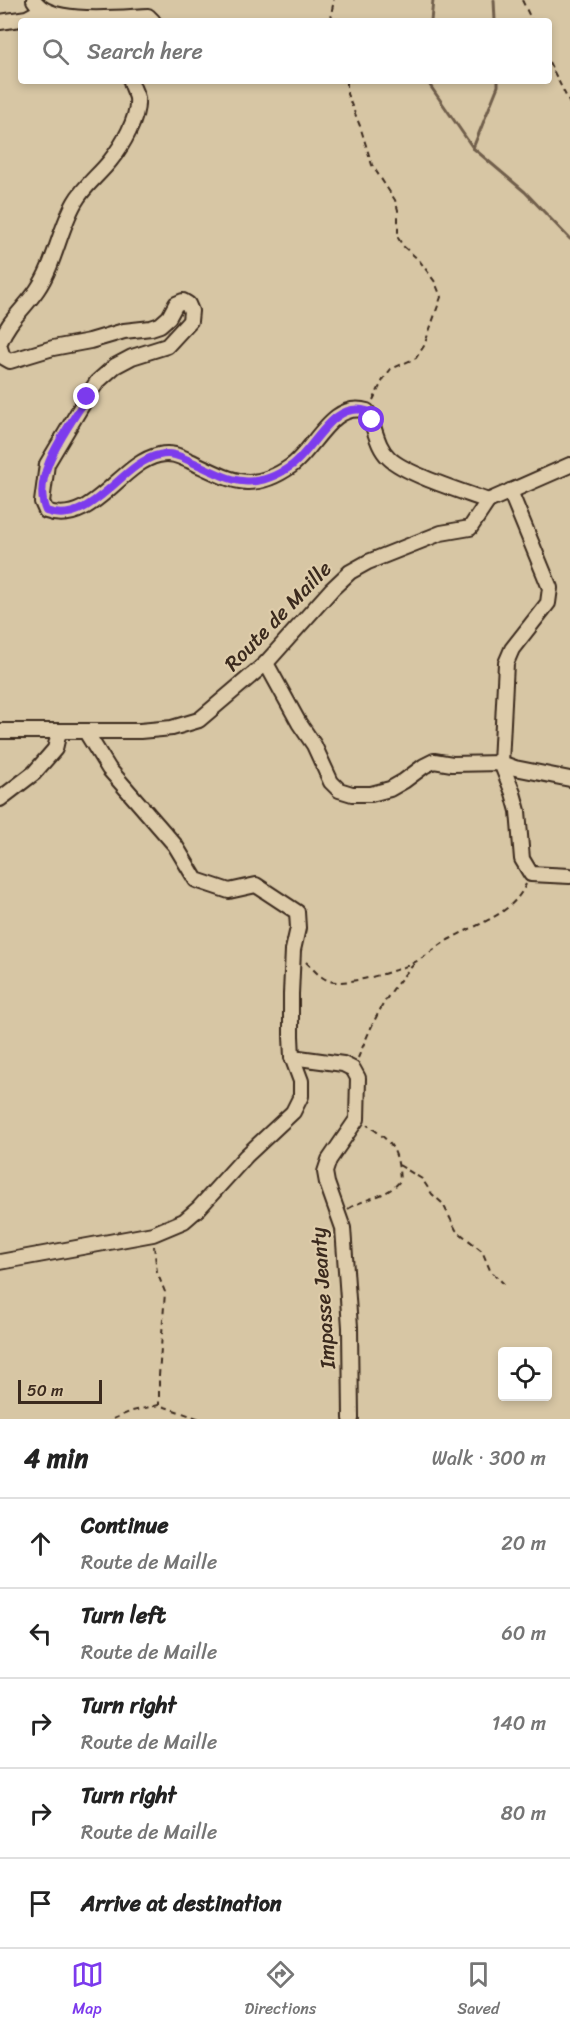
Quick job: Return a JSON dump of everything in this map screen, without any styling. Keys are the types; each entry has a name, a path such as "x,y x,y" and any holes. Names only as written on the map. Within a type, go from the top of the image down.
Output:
{"street":[{"path":"27,18 38,5 64,15 98,18 148,16 150,18"},
{"path":"0,22 18,19"},
{"path":"0,342 5,328 37,290 51,263 67,217 76,200 89,182 110,162 129,128 134,118 137,99 132,84"},
{"path":"0,348 3,357 10,361 53,348 160,325 176,304 183,301 188,304 191,311 190,321 166,346 132,357 115,366 97,382 47,464 42,502 46,511 55,514 66,514 87,505 109,490 139,463 152,456 164,454 176,455 242,483 258,482 291,465 304,455 338,415 358,408 367,411 380,445 388,458 430,479 488,501 570,465"},
{"path":"510,491 550,588 548,603 512,649 506,663 501,763 518,811 522,859 531,874 570,876"},
{"name":"Route de Maille","path":"0,731 86,732 172,728 199,720 266,663 350,572 368,562 441,533 470,528 488,501"},
{"path":"266,663 299,723 314,745 331,782 339,790 352,794 371,794 390,789 434,761 452,764 501,763 570,779"},
{"path":"0,799 34,773 55,749 58,732"},
{"path":"0,1262 153,1234 184,1221 199,1208 246,1156 293,1112 301,1096 301,1081 292,1056 291,1005 293,950 298,928 297,912 256,885 229,891 196,880 174,845 109,768 86,732"},
{"path":"292,1056 343,1064 353,1069 358,1078 357,1119"},
{"name":"Impasse Jeanty","path":"351,1419 350,1327 342,1228 325,1172 329,1160 357,1119"}],"path":[{"path":"332,18 334,0"},
{"path":"522,0 531,18"},
{"path":"552,68 570,104"},
{"path":"347,84 347,94 372,165 398,210 398,238 403,246 419,260 435,282 441,297 424,346 416,358 391,369 367,411"},
{"path":"353,1069 377,1012 395,984 417,961 449,939 506,911 519,898 531,874"},
{"path":"293,950 323,980 338,982 370,978 417,961"},
{"path":"338,1215 360,1201 394,1188 400,1181 395,1150 380,1134 357,1119"},
{"path":"399,1165 422,1179 432,1194 443,1204 456,1230 482,1251 490,1270 504,1284"},
{"path":"153,1234 155,1263 165,1292 159,1405"},
{"path":"113,1419 132,1411 159,1405 200,1419"}],"waterway":[{"path":"431,18 433,0"},
{"path":"494,0 495,18"},
{"path":"429,84 473,148 525,192 570,239"},
{"path":"473,148 498,84"}],"route":[{"path":"87,397 47,464 42,488 42,502 46,511 55,514 66,514 87,505 109,490 139,463 152,456 176,455 242,483 258,482 278,474 304,455 338,415 358,408 367,411 372,420"}]}
